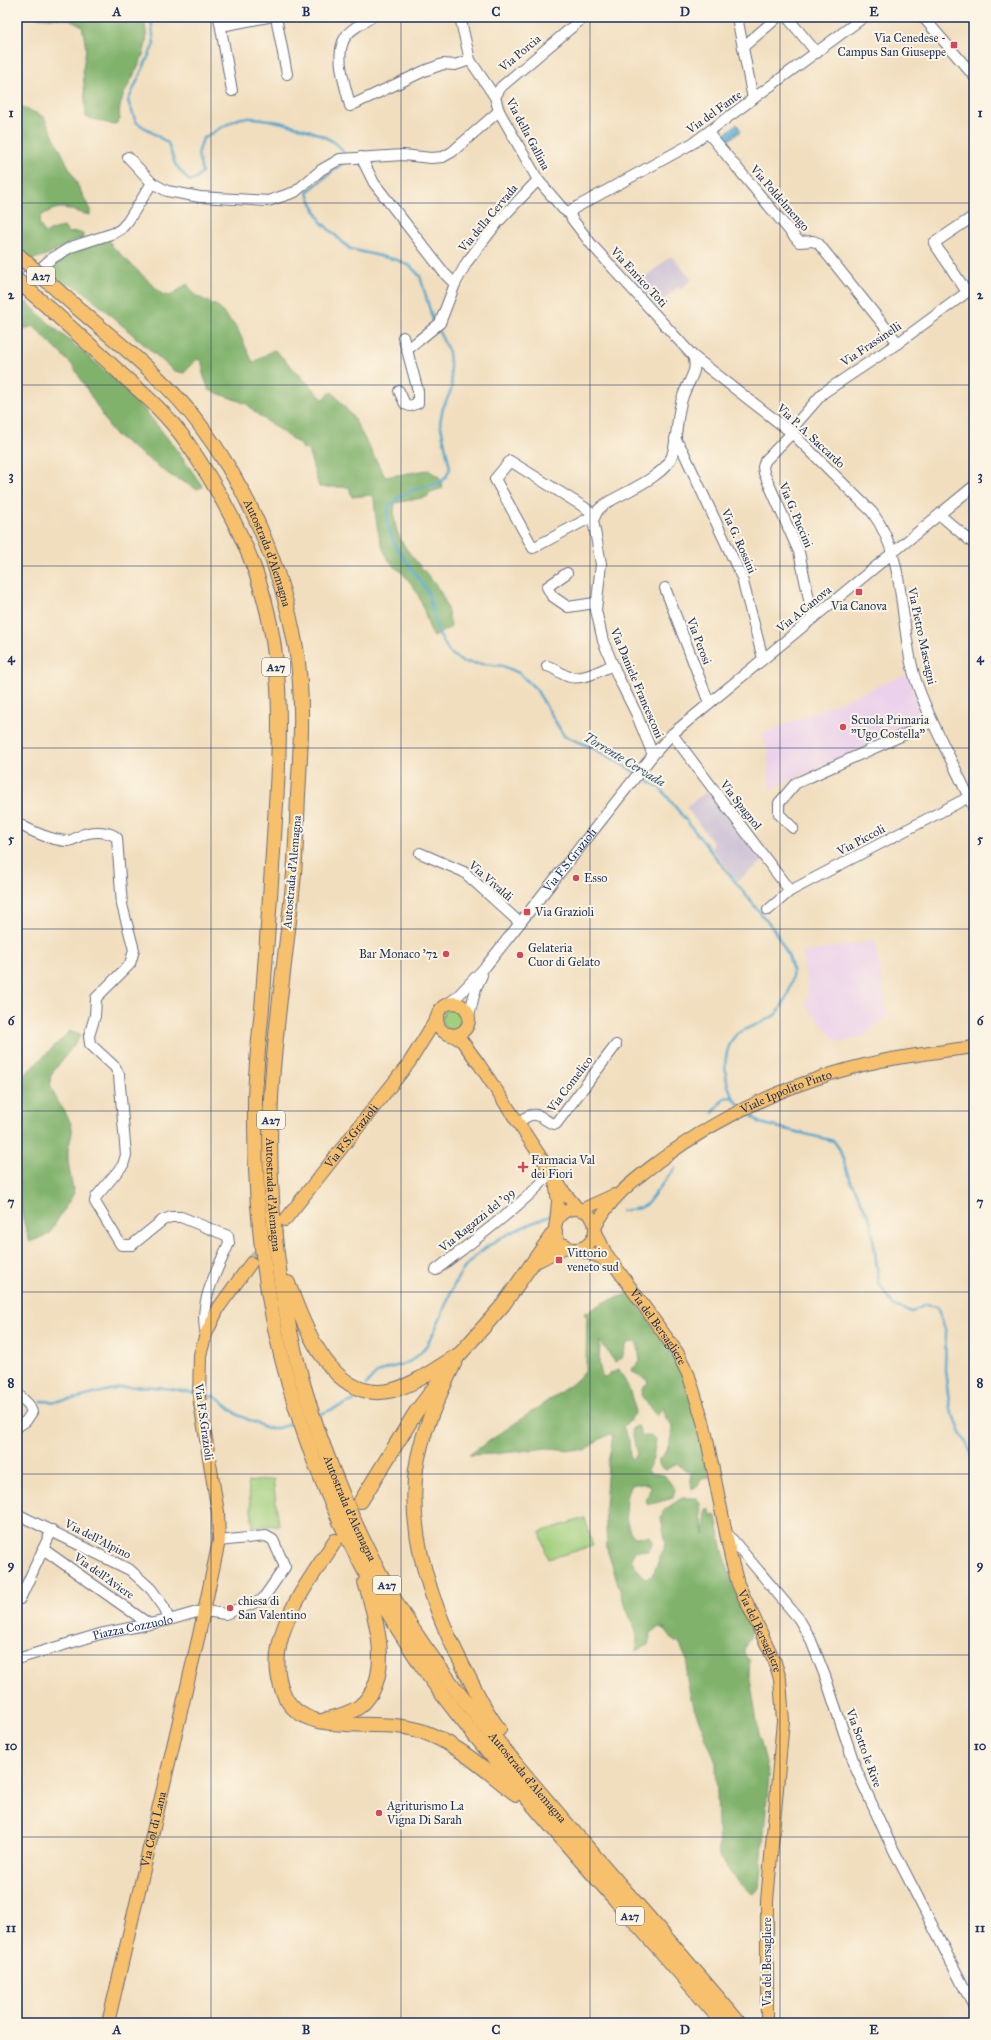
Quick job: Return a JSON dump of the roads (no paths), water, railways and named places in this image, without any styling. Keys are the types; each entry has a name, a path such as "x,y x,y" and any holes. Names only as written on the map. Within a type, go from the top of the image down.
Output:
{"highway":[{"name":"Autostrada d'Alemagna","path":"17,254 170,388 201,426 234,474 259,524 276,569 288,610 297,658 301,732 294,872 278,1006 271,1101 271,1166 275,1233 282,1289 302,1379 332,1469 366,1547 402,1613 435,1661 473,1712 547,1802 739,2023"},
{"name":"Autostrada d'Alemagna","path":"17,280 155,405 185,439 216,489 240,534 257,575 267,614 275,654 280,736 272,873 254,1102 256,1169 261,1237 276,1333 289,1385 320,1474 355,1552 392,1618 423,1668 462,1720 537,1810 723,2023"},
{"name":"A27","path":"361,1501 416,1412 458,1355 503,1305 536,1261 556,1228"},
{"name":"A27","path":"275,1233 287,1279 311,1340 319,1353 332,1368 353,1385 364,1390 374,1392 393,1390 404,1386 458,1355"},
{"name":"A27","path":"536,1261 570,1248"},
{"name":"A27","path":"458,1355 430,1418 416,1469 415,1502 420,1549 429,1587 446,1634 489,1716 586,1835 614,1878"},
{"name":"A27","path":"335,1541 289,1615 276,1655 280,1685 286,1699 293,1709 306,1718 338,1725 395,1726 433,1735 453,1746 537,1810"},
{"name":"A27","path":"318,1721 342,1715 359,1707 369,1696 378,1677 379,1651 376,1623 355,1552"}],"main road":[{"path":"479,1064 471,1042 469,1019 464,1006 455,1003 445,1005 440,1010 438,1024 448,1034 462,1041 550,1171 579,1210"},
{"name":"Via F.S.Grazioli","path":"285,1220 418,1051 438,1016"},
{"path":"448,1034 460,1034 464,1031 469,1019"},
{"name":"Via F.S.Grazioli","path":"418,1051 433,1038 448,1034"},
{"name":"Viale Ippolito Pinto","path":"595,1229 604,1211 621,1192 671,1152 753,1105 805,1083 850,1069 905,1057 974,1047"},
{"path":"550,1171 557,1193 556,1228 557,1237 570,1248 588,1245 595,1235 595,1229 589,1214 579,1210 568,1211 562,1214 556,1228"},
{"name":"Viale Ippolito Pinto","path":"579,1210 596,1205 621,1192"},
{"name":"Via del Bersagliere","path":"595,1229 601,1246 614,1268 677,1352 689,1376 704,1425 724,1531 738,1584 775,1662 782,1699 783,1721 767,1901 767,2023"},
{"name":"Via del Bersagliere","path":"570,1248 600,1257 614,1268"},
{"name":"Via F.S.Grazioli","path":"205,1612 219,1542 216,1499 201,1412 198,1383 200,1355 206,1334 215,1313 228,1292 251,1263"},
{"name":"Via Col di Lana","path":"108,2023 205,1612"}],"street":[{"path":"232,91 220,21 268,17"},
{"path":"276,17 288,74"},
{"path":"371,17 345,36 340,51 342,70 350,106 424,71 443,64 455,65 470,60 460,17"},
{"name":"Via Porcia","path":"495,97 501,87 584,17"},
{"path":"736,17 752,99"},
{"path":"743,47 778,17"},
{"path":"786,17 817,53"},
{"name":"Via del Fante","path":"570,214 573,209 681,150 708,133 864,17"},
{"path":"923,17 974,76"},
{"name":"Via della Gallina","path":"470,60 495,97 499,112 538,180 563,209 570,214"},
{"path":"128,157 152,183 167,191 200,197 268,201 295,192 321,170 340,159 403,155 431,158 443,157 452,152 499,112"},
{"name":"Via Poldelmengo","path":"708,133 799,242 811,240 818,243 898,343"},
{"path":"356,157 374,183 444,274 455,284"},
{"name":"Via della Cervada","path":"407,350 440,323 455,284 482,242 538,180"},
{"path":"17,294 21,282 32,271 41,268 51,259 71,247 114,233 121,229 128,221 152,183"},
{"name":"Via Enrico Toti","path":"570,214 592,246 693,356"},
{"path":"971,290 934,243 974,216"},
{"name":"Via Frassinelli","path":"792,433 796,424 823,393 898,343 971,290"},
{"path":"399,391 405,404 410,406 418,403 418,390 404,337"},
{"path":"594,516 510,461 495,479 533,548 594,516 605,504 645,482 666,466 672,456 681,400 696,369 693,356"},
{"name":"Via P. A. Saccardo","path":"693,356 792,433 872,512 878,520 893,553"},
{"name":"Via G. Puccini","path":"792,433 765,461 763,467 799,552 813,618"},
{"name":"Via G. Rossini","path":"675,439 683,450 742,578 763,659"},
{"name":"Via A.Canova","path":"653,755 672,734 974,486"},
{"path":"940,515 974,544"},
{"name":"Via Daniele Francesconi","path":"594,516 593,522 601,564 595,603 601,635 653,755"},
{"name":"Via Pietro Mascagni","path":"893,553 914,674 932,722 972,801"},
{"path":"567,573 547,587 549,592 568,607 595,603"},
{"name":"Via Perosi","path":"665,588 709,703"},
{"path":"547,666 557,669 561,674 570,677 585,677 613,665"},
{"path":"793,828 779,814 779,803 796,784 932,722"},
{"name":"Via Spagnol","path":"672,734 790,891"},
{"name":"Via F.S.Grazioli","path":"445,1005 456,998 486,966 653,755"},
{"name":"Via Piccoli","path":"768,910 790,891 972,801"},
{"path":"17,823 44,834 68,841 84,834 103,832 117,838 119,887 122,905 134,950 130,964 96,998 95,1016 89,1039 92,1046 115,1067 119,1076 126,1155 123,1165 96,1197 95,1202 121,1245 132,1244 163,1220 171,1217 181,1218 228,1236 229,1243 205,1302 203,1314 206,1334"},
{"name":"Via Vivaldi","path":"420,853 464,872 520,923"},
{"name":"Via F.S.Grazioli","path":"469,1019 476,988 486,966"},
{"name":"Via Comelico","path":"518,1122 532,1114 537,1115 552,1124 556,1124 616,1045"},
{"name":"Via Ragazzi del '99","path":"436,1270 516,1206 546,1179 550,1171"},
{"path":"17,1393 29,1405 32,1412 26,1421 17,1427"},
{"name":"Via dell'Alpino","path":"17,1514 52,1530 130,1570 150,1589 164,1607 169,1620"},
{"path":"20,1599 52,1530"},
{"name":"Via Sotto le Rive","path":"724,1531 799,1619 810,1638 825,1676 856,1769 887,1837 974,2007"},
{"name":"Piazza Cozzuolo","path":"17,1659 100,1634 205,1612 225,1614 259,1601 265,1597 285,1567 274,1542 268,1537 219,1542"},
{"name":"Via dell'Aviere","path":"43,1550 149,1624"}],"water":[{"path":"737,124 741,131 729,140 724,134"}],"waterway":[{"name":"Torrente Cervada","path":"151,17 154,44 128,101 136,122 168,143 175,164 189,181 196,179 202,172 198,154 203,138 242,118 252,118 283,123 317,134 331,141 341,149 344,157"},
{"name":"Torrente Cervada","path":"344,162 307,192 321,222 350,249 397,260 410,266 420,276 434,324"},
{"name":"Torrente Cervada","path":"437,328 449,352 452,388 443,408 440,422 450,468 446,477 440,483 413,490 401,496 388,507 387,524 396,547 428,592 438,632 449,652 462,662 503,666 519,673 536,689 564,736 591,747 635,772"},
{"name":"Torrente Cervada","path":"639,775 661,789 774,930 785,948 791,964 792,981 785,1000 778,1012 771,1018 745,1029 737,1034 731,1041 726,1061 727,1082 735,1100 741,1106"},
{"path":"713,1113 724,1098 732,1097"},
{"name":"Torrente Cervada","path":"748,1112 760,1123 834,1141 840,1150 848,1175 871,1221 879,1283 894,1306 912,1312 925,1305 937,1307 946,1332 945,1370 950,1409 974,1459"},
{"path":"622,1211 640,1208 646,1205 675,1168"},
{"path":"366,1385 377,1373 407,1363 418,1356 429,1342 454,1285 462,1271 484,1249 496,1240 554,1214"},
{"path":"42,1401 74,1399 127,1387 161,1388 195,1393"},
{"path":"318,1415 353,1401 359,1394"},
{"path":"202,1395 216,1397 238,1415 267,1428 278,1428 296,1422"}],"tunnel":[{"path":"251,1263 279,1228"}],"place":[{"name":"Via Cenedese - Campus San Giuseppe","path":"954,45"},
{"name":"Via Canova","path":"859,592"},
{"name":"Scuola Primaria \"Ugo Costella\"","path":"843,727"},
{"name":"Esso","path":"576,878"},
{"name":"Via Grazioli","path":"527,912"},
{"name":"Bar Monaco '72","path":"446,954"},
{"name":"Gelateria Cuor di Gelato","path":"520,955"},
{"name":"Farmacia Val dei Fiori","path":"523,1167"},
{"name":"Vittorio veneto sud","path":"559,1260"},
{"name":"chiesa di San Valentino","path":"230,1608"},
{"name":"Agriturismo La Vigna Di Sarah","path":"379,1813"}]}
